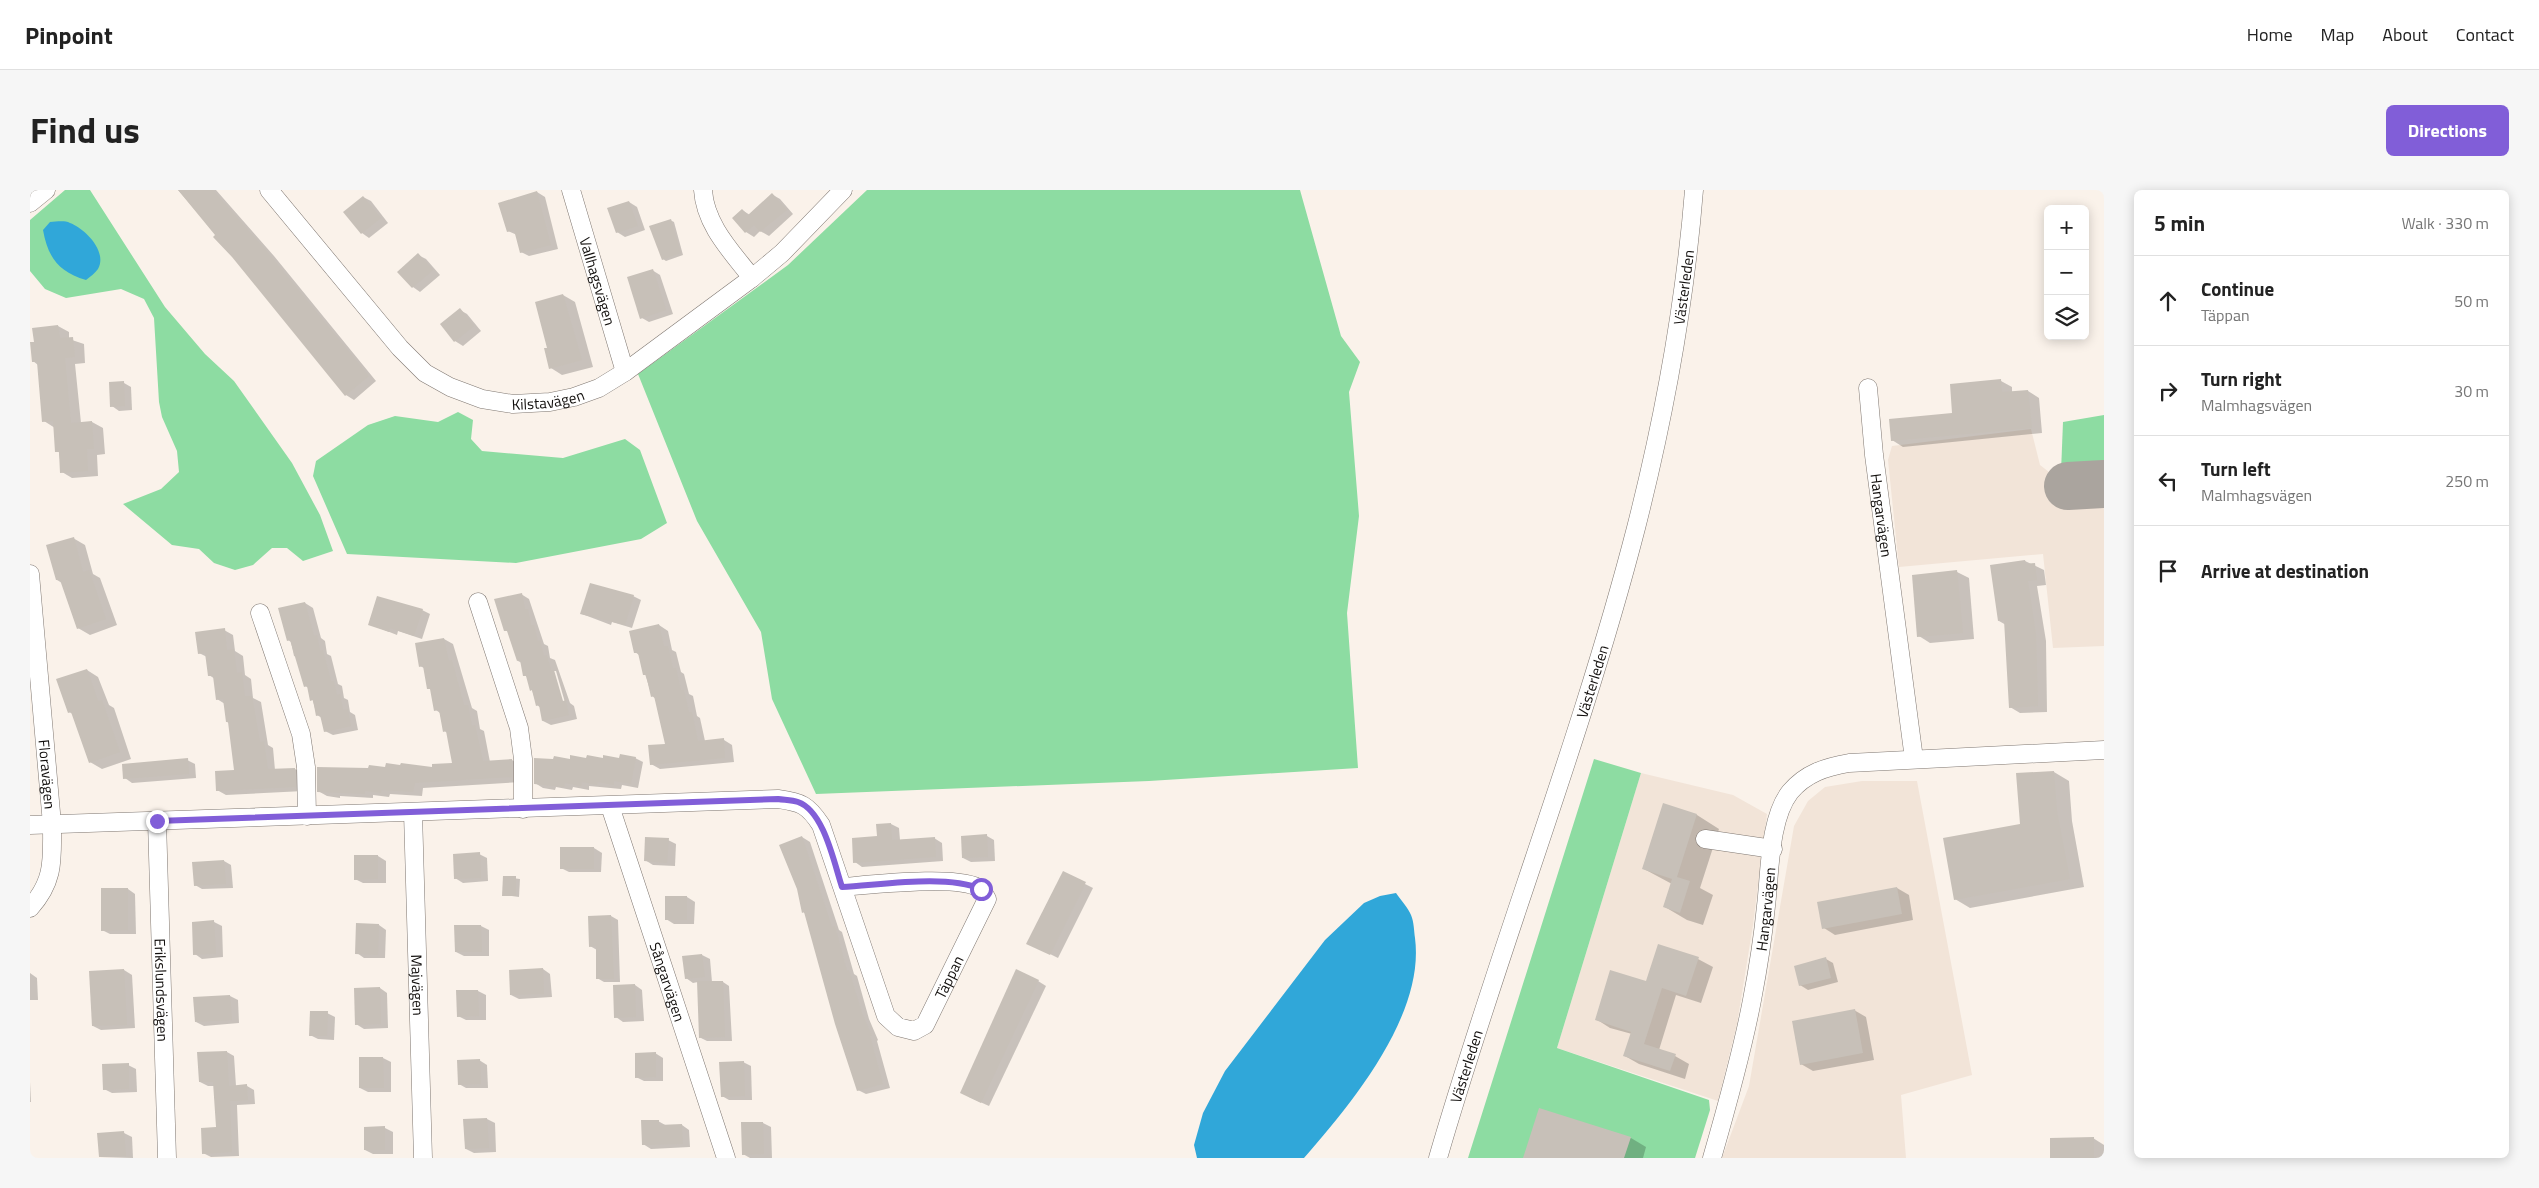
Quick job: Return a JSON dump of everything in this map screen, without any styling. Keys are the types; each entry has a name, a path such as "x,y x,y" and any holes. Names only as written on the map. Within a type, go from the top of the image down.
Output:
{"street":[{"path":"30,203 46,190"},
{"name":"Kilstavägen","path":"269,190 400,348 425,373 450,387 482,398 513,404 550,402 574,397 599,388 625,372 752,278 782,253 844,190"},
{"name":"Vallhagsvägen","path":"571,190 625,372"},
{"path":"703,190 709,216 721,238 752,278"},
{"name":"Västerleden","path":"1438,1158 1464,1067 1601,651 1636,529 1661,416 1678,320 1694,190"},
{"name":"Hangarvägen","path":"1868,388 1874,455 1914,759"},
{"name":"Floravägen","path":"30,574 52,824 52,861 49,881 40,897 30,908"},
{"path":"478,602 519,728 523,759 523,809"},
{"path":"260,613 301,734 306,767 307,816"},
{"name":"Hangarvägen","path":"1712,1158 1726,1110 1752,1000 1772,850 1780,810 1790,793 1804,778 1822,768 1849,763 2101,753"},
{"path":"30,825 778,799 798,802 812,810 821,825 842,887"},
{"name":"Sångarvägen","path":"610,806 726,1158"},
{"name":"Majvägen","path":"413,813 423,1158"},
{"name":"Erikslundsvägen","path":"157,821 167,1158"},
{"path":"1705,839 1772,850"},
{"name":"Täppan","path":"945,882 968,884 981,889 986,898 925,1025 914,1031 898,1027 886,1016 842,887 945,882"}],"shaded area":[{"path":"2031,429 2040,465 2049,472 2104,470 2104,646 2053,648 2043,554 1899,567 1888,460 1892,446"},
{"path":"1641,773 1733,795 1767,814 1753,925 1737,1024 1718,1101 1557,1048"},
{"path":"1862,781 1917,781 1972,1075 1901,1095 1906,1158 1722,1158 1749,1086 1794,826 1808,801 1825,787"}],"green space":[{"path":"65,190 90,190 165,307 205,354 234,381 292,463 320,515 333,551 303,561 287,548 272,548 253,565 235,570 214,563 199,549 172,545 123,504 161,489 179,472 177,451 162,417 159,402 154,318 144,299 121,289 66,298 45,289 30,271 30,220"},
{"path":"867,190 1300,190 1341,336 1360,362 1349,392 1359,516 1347,613 1358,768 1149,781 816,794 772,699 761,632 697,521 638,374 788,265"},
{"path":"458,412 473,420 471,439 482,451 563,458 625,439 640,450 667,523 641,539 516,563 347,554 313,476 316,461 368,425 395,416 438,422"},
{"path":"2104,415 2104,468 2061,472 2063,422"},
{"path":"1594,759 1641,773 1557,1048 1709,1100 1710,1110 1695,1158 1468,1158"}],"water":[{"path":"50,222 70,223 82,230 93,241 100,255 100,262 98,269 86,280 69,273 52,256 43,230"},
{"path":"1396,893 1410,912 1412,918 1415,938 1415,967 1409,997 1397,1027 1363,1085 1304,1158 1197,1158 1194,1145 1203,1113 1225,1071 1325,940 1364,903 1380,896"}],"building":[{"path":"178,190 213,190 266,250 369,376 345,396 232,257 213,237 215,235"},
{"path":"537,191 551,245 520,253 514,230 507,232 498,203"},
{"path":"772,193 787,210 760,232 754,225 745,233 732,218 742,209 748,215"},
{"path":"363,196 381,218 361,234 343,212"},
{"path":"629,201 638,226 616,233 607,208"},
{"path":"671,219 681,253 662,260 649,226"},
{"path":"418,253 433,270 412,288 397,272"},
{"path":"653,269 666,310 640,319 627,277"},
{"path":"563,294 582,360 549,369 544,348 547,348 535,302"},
{"path":"460,308 474,326 454,342 440,324"},
{"path":"58,325 60,338 73,337 75,357 65,358 71,423 92,421 94,449 87,449 88,471 60,473 59,452 55,452 53,421 42,422 37,362 32,362 30,342 34,342 32,328"},
{"path":"2001,379 2002,392 2028,390 2032,428 1891,441 1889,419 1952,413 1950,384"},
{"path":"124,381 125,406 110,407 109,382"},
{"path":"74,537 83,572 89,570 106,619 77,629 60,580 56,580 46,545"},
{"path":"2025,560 2026,564 2035,563 2037,580 2028,581 2036,634 2038,706 2009,708 2004,620 1998,621 1990,565"},
{"path":"1957,570 1963,633 1917,637 1912,575"},
{"path":"590,583 634,595 625,625 580,614"},
{"path":"522,593 531,625 534,625 538,641 540,640 544,656 547,655 551,670 554,670 563,701 566,700 569,715 542,721 539,705 536,706 526,676 523,676 520,660 517,661 507,631 504,631 494,599"},
{"path":"377,596 423,609 414,636 390,628 389,632 368,625"},
{"path":"305,602 314,636 317,635 320,651 323,650 331,681 334,681 337,695 340,694 343,710 348,709 351,726 324,732 320,715 316,716 313,700 310,701 307,686 304,687 290,640 287,641 278,608"},
{"path":"659,624 664,646 668,646 681,690 684,690 689,712 692,712 698,741 724,738 725,758 650,765 648,745 665,744 654,696 651,697 638,653 634,653 629,631"},
{"path":"225,628 227,650 234,649 237,673 242,672 245,696 252,696 260,742 264,741 268,769 295,768 296,787 216,791 215,771 234,770 228,722 226,722 223,699 216,700 213,676 208,676 205,653 198,654 195,632"},
{"path":"444,638 449,661 452,660 464,705 468,705 472,726 475,725 483,761 512,759 512,777 415,783 413,792 382,790 381,793 365,791 365,794 317,792 317,767 368,768 369,765 385,767 386,763 400,765 401,763 432,767 432,764 452,763 446,731 443,732 439,710 434,711 430,689 427,689 423,666 419,667 415,643"},
{"path":"87,669 98,701 102,700 120,752 89,763 71,712 68,713 56,679"},
{"path":"620,754 636,757 631,784 614,781 614,785 598,782 597,785 582,782 581,786 565,783 564,787 534,784 534,758 553,759 554,756 570,759 570,755 586,758 587,755 603,758 603,755 619,758"},
{"path":"188,758 189,774 123,779 122,764"},
{"path":"2054,771 2057,811 2070,879 1954,900 1943,838 2020,824 2016,773"},
{"path":"1663,803 1697,814 1677,877 1690,881 1680,913 1663,907 1672,879 1642,869"},
{"path":"891,823 892,840 935,837 936,857 853,863 852,838 877,836 876,824"},
{"path":"987,834 988,857 962,858 961,836"},
{"path":"802,836 832,927 835,926 847,971 849,970 862,1013 872,1036 870,1036 883,1084 857,1091 835,1024 804,912 802,913 797,889 779,845"},
{"path":"645,837 669,838 667,863 644,861"},
{"path":"560,847 594,847 594,869 560,869"},
{"path":"480,852 481,878 454,879 453,854"},
{"path":"354,855 378,855 378,879 354,880"},
{"path":"224,860 226,884 194,886 192,862"},
{"path":"1063,871 1086,882 1050,955 1026,944"},
{"path":"503,876 516,876 516,896 502,896"},
{"path":"1897,887 1902,914 1822,929 1817,902"},
{"path":"101,888 128,888 128,930 101,931"},
{"path":"665,896 687,896 687,920 665,920"},
{"path":"611,915 614,979 596,979 596,946 589,947 588,916"},
{"path":"214,920 216,954 193,955 192,922"},
{"path":"356,923 379,924 378,955 355,954"},
{"path":"454,925 481,925 482,952 455,952"},
{"path":"1658,944 1699,957 1686,996 1662,988 1644,1044 1676,1054 1670,1071 1623,1056 1631,1032 1595,1020 1610,970 1646,981"},
{"path":"702,954 705,977 685,979 682,956"},
{"path":"1826,957 1831,978 1799,986 1794,966"},
{"path":"543,968 544,994 510,995 509,970"},
{"path":"124,969 127,1025 92,1026 89,971"},
{"path":"1016,969 1039,980 981,1103 960,1093"},
{"path":"697,981 723,981 725,1037 699,1038"},
{"path":"635,984 636,1017 614,1018 613,985"},
{"path":"380,987 381,1024 355,1025 354,988"},
{"path":"456,990 478,990 479,1016 457,1017"},
{"path":"230,995 232,1020 195,1022 193,997"},
{"path":"1855,1009 1863,1053 1800,1065 1792,1021"},
{"path":"310,1011 328,1011 327,1036 309,1036"},
{"path":"227,1051 229,1086 247,1084 248,1100 230,1101 232,1152 202,1154 201,1128 216,1127 213,1082 199,1082 197,1052"},
{"path":"656,1052 656,1077 635,1078 635,1053"},
{"path":"359,1057 383,1057 384,1088 359,1088"},
{"path":"480,1059 481,1084 458,1085 457,1060"},
{"path":"744,1061 745,1096 721,1097 719,1062"},
{"path":"129,1063 129,1089 103,1090 102,1064"},
{"path":"1539,1108 1631,1137 1624,1158 1523,1158"},
{"path":"487,1118 489,1148 465,1149 463,1119"},
{"path":"641,1120 659,1120 659,1125 682,1124 683,1144 642,1145"},
{"path":"741,1122 763,1122 764,1154 742,1155"},
{"path":"385,1126 385,1150 364,1150 364,1127"},
{"path":"124,1131 126,1156 99,1157 97,1133"},
{"path":"2094,1137 2094,1158 2050,1158 2050,1138"}],"taxiway":[{"path":"2068,486 2104,484"}],"route":[{"path":"157,821 778,799 798,802 812,810 821,825 842,887 945,882 968,884 981,889"}]}
